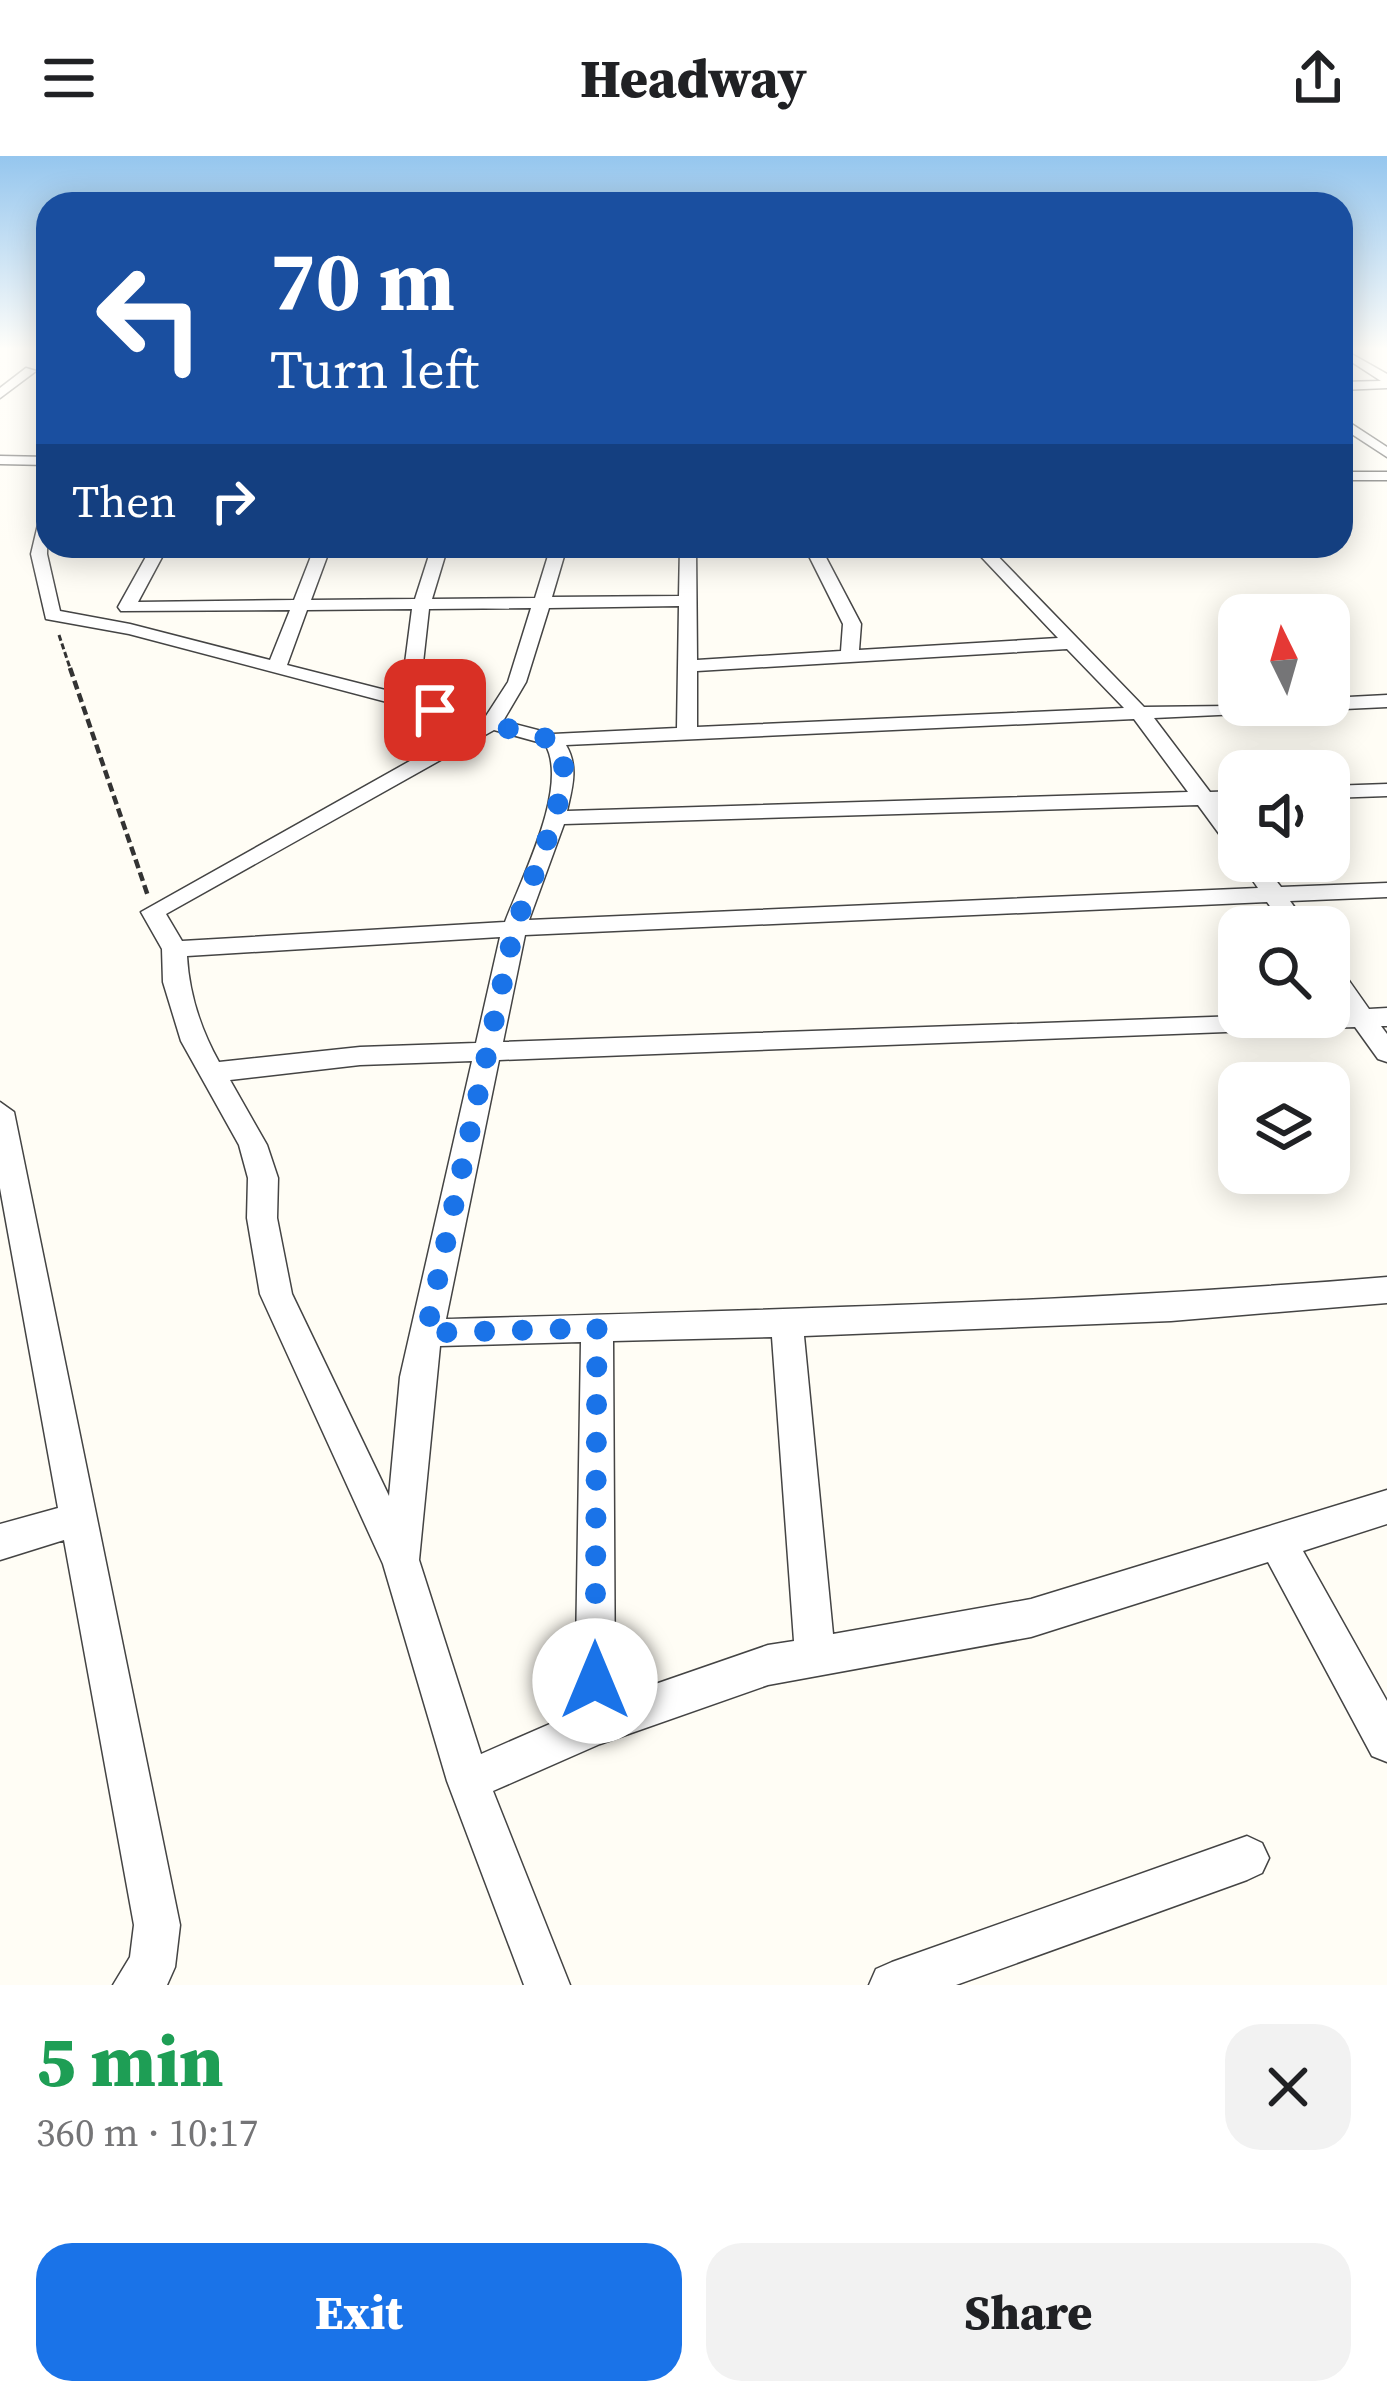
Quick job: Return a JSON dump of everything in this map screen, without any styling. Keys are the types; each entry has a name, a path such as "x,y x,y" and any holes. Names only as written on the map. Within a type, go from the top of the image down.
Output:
{"street":[{"path":"1359,433 1387,453"},
{"path":"0,460 36,459"},
{"path":"1353,476 1387,476"},
{"path":"40,558 52,615 689,601"},
{"path":"122,617 154,558"},
{"path":"277,669 319,558"},
{"path":"409,703 421,606 436,558"},
{"path":"547,1985 468,1781 401,1562 276,1294 262,1219 262,1178 242,1121 189,1026 176,982 174,949 153,912 491,724 517,682 555,558"},
{"path":"688,558 688,734"},
{"path":"818,558 852,624 849,658"},
{"path":"990,558 1141,715 1218,815"},
{"path":"122,617 277,669 553,740 1218,711"},
{"path":"686,667 1072,644"},
{"path":"1350,703 1387,701"},
{"path":"401,1562 414,1399 426,1333 514,930 555,818 564,774 563,757 553,740"},
{"path":"1350,791 1387,790"},
{"path":"555,818 1218,798"},
{"path":"1265,882 1282,906"},
{"path":"174,949 677,919 1387,890"},
{"path":"1350,992 1375,1018 1387,1053"},
{"path":"213,1072 360,1056 677,1048 1375,1018"},
{"path":"0,1112 12,1240 77,1519 158,1925 152,1967 136,1985"},
{"path":"426,1333 1171,1308 1387,1290"},
{"path":"787,1323 815,1654"},
{"path":"595,1725 597,1328"},
{"path":"468,1781 595,1725 708,1684 815,1654 877,1648 1031,1618 1387,1507"},
{"path":"0,1542 77,1519"},
{"path":"1278,1543 1387,1741"},
{"path":"892,1985 1247,1858"}],"path":[{"path":"52,615 153,912"}],"route":[{"path":"435,710 553,740 563,757 555,818 514,930 426,1333 597,1328 595,1681"}]}
